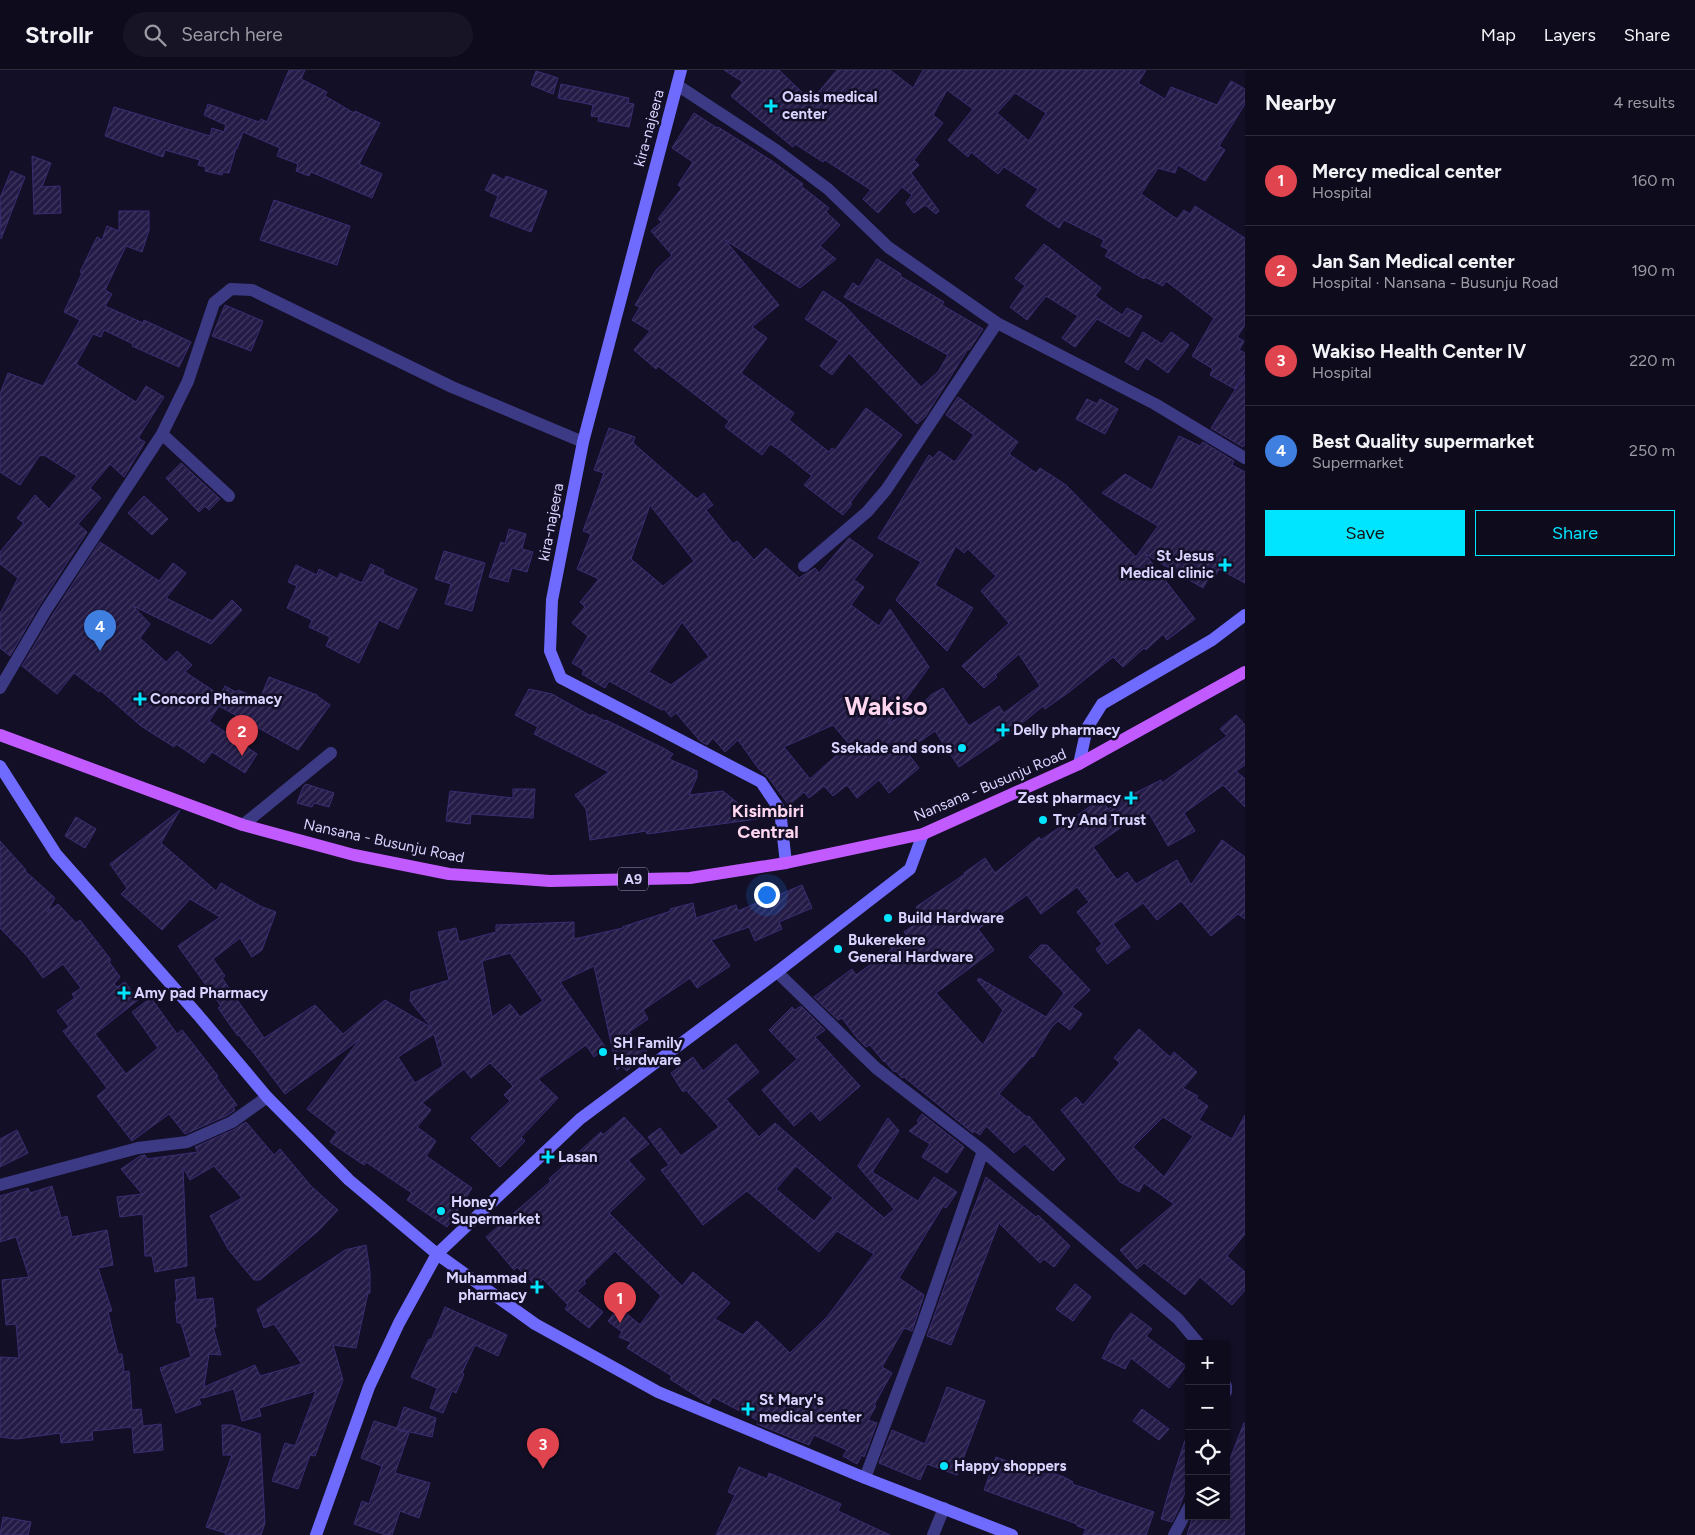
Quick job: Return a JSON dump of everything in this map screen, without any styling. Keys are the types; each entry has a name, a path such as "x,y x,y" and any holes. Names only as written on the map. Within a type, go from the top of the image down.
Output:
{"main road":[{"name":"Nansana - Busunju Road","path":"0,735 243,825 354,855 449,874 486,877 550,881 690,878 786,863 923,834 1079,764 1245,672"}],"street":[{"name":"kira-najeera","path":"681,70 584,442 552,600 550,651 561,678 761,782 780,810 786,863"},
{"path":"677,85 776,150 828,189 888,247 997,323 1155,404 1245,458"},
{"path":"0,688 46,610 162,434 188,381 214,303 231,289 252,290 452,387 584,442"},
{"path":"804,566 867,512 886,490 997,323"},
{"path":"162,434 229,496"},
{"path":"1079,764 1087,728 1102,704 1212,640 1245,615"},
{"path":"243,825 330,753"},
{"path":"0,766 56,854 198,1015 267,1097 349,1180 437,1254 536,1324 658,1392 865,1478 1012,1535"},
{"path":"316,1535 370,1387 399,1323 437,1254 580,1118 777,972 910,869 923,834"},
{"path":"777,972 876,1068 983,1151 1178,1319 1196,1340"},
{"path":"0,1185 138,1148 187,1142 232,1122 267,1097"},
{"path":"865,1478 922,1326 983,1151"},
{"path":"933,1535 944,1508"},
{"path":"1174,1535 1185,1514"}],"building":[{"path":"289,70 305,70 301,79 327,92 325,96 354,113 355,111 380,123 359,164 382,174 372,198 311,172 309,176 296,171 298,164 277,156 280,148 243,132 229,173 223,172 222,175 205,171 206,167 198,165 200,160 165,150 163,157 105,136 114,107 210,136 212,128 224,132 226,125 204,115 208,104 259,122 261,119 267,122"},
{"path":"724,70 779,70 811,101 837,70 890,70 913,88 923,70 1146,70 1138,83 1165,99 1171,87 1217,105 1231,81 1245,89 1245,104 1219,146 1225,150 1205,181 1178,165 1175,173 1158,168 1141,194 1177,219 1184,210 1190,214 1195,206 1245,238 1245,325 1237,337 1244,341 1239,350 1245,353 1245,370 1235,389 1210,375 1213,369 1192,356 1214,318 1166,281 1163,286 1145,277 1144,279 1105,256 1109,250 1101,246 1104,240 1064,220 1059,228 1026,206 1038,189 1004,167 998,174 971,152 968,157 948,140 973,109 947,90 933,115 943,123 914,160 919,165 911,173 939,211 936,214 925,205 914,213 906,203 912,195 902,187 878,213 863,199 871,190 825,160 823,162 795,144 793,147 731,96 743,82","holes":["1015,93 1046,113 1029,141 997,113"]},
{"path":"536,71 558,78 553,94 531,85"},
{"path":"561,84 629,98 628,103 634,104 629,127 598,121 599,117 591,116 593,105 558,98"},
{"path":"694,113 772,161 803,184 801,186 829,208 826,212 840,225 820,246 836,259 800,288 725,240 779,305 752,327 767,338 741,373 794,413 789,420 829,452 832,448 835,450 866,408 902,435 843,515 804,485 812,476 781,451 770,444 762,455 725,427 729,421 658,366 656,369 634,350 650,331 632,320 640,307 635,305 657,269 672,255 651,231 662,222 658,219 682,188 678,185 693,162 672,148"},
{"path":"32,156 51,163 42,187 60,186 61,213 34,214"},
{"path":"11,171 25,177 1,239 0,198"},
{"path":"493,174 504,180 506,176 547,191 531,232 490,216 498,196 485,190"},
{"path":"274,200 350,226 337,265 260,240"},
{"path":"119,211 149,211 149,230 142,252 126,246 105,290 112,294 105,306 143,323 144,320 191,342 179,367 132,346 133,344 104,330 101,337 93,334 76,364 136,402 146,386 164,397 138,438 145,442 124,477 110,464 90,488 101,498 78,524 87,532 39,606 10,656 0,648 0,614 18,578 0,564 0,552 24,523 17,518 35,495 49,509 77,476 44,455 40,455 20,485 0,472 0,394 8,373 43,386 80,320 64,312 82,273 80,272 97,237 102,240 107,226 119,231"},
{"path":"1044,244 1101,288 1095,296 1122,315 1127,308 1142,316 1129,337 1097,319 1075,347 1062,338 1078,316 1046,296 1027,320 1010,307 1025,286 1015,278"},
{"path":"877,259 901,274 900,276 944,302 942,305 983,329 968,349 925,417 917,424 849,353 832,375 820,366 839,341 805,319 823,291 844,305 921,387 938,372 948,355 844,297 853,283 859,287"},
{"path":"225,305 263,321 251,351 212,336"},
{"path":"1143,332 1162,344 1171,332 1189,345 1168,373 1146,357 1138,370 1125,362"},
{"path":"1245,374 1245,444 1243,447 1211,428"},
{"path":"958,397 1018,442 1009,454 1036,473 1040,468 1066,485 1136,557 1158,526 1102,493 1125,474 1152,490 1179,436 1200,446 1203,442 1234,461 1232,465 1245,472 1245,583 1219,569 1214,578 1210,575 1203,588 1145,554 1195,619 1167,640 1163,634 1146,650 1144,648 1123,667 1113,657 1069,692 1045,709 1043,706 1015,729 959,767 935,731 906,751 919,768 889,793 879,780 857,798 847,785 833,796 824,786 809,798 804,792 789,805 768,777 758,768 738,740 725,752 713,738 707,745 700,741 676,713 671,717 664,709 662,710 609,681 605,688 582,674 584,670 572,663 588,636 572,623 585,607 580,602 599,579 577,569 591,534 583,531 604,473 594,470 609,428 635,437 633,443 697,499 704,493 713,505 706,510 733,544 737,541 754,560 766,548 799,578 815,568 819,573 849,538 873,555 854,580 864,587 851,605 879,626 890,609 929,667 888,724 909,710 914,713 931,695 943,688 969,726 999,706 1004,713 1040,686 1019,654 995,675 997,677 984,688 962,666 1009,623 981,591 996,576 968,549 964,553 956,546 935,585 973,608 947,651 896,600 921,562 878,538 929,455 933,458 939,451 955,462 974,435 946,415","holes":["650,505 694,561 663,586 631,559","682,622 709,657 671,685 649,672","833,725 849,744 810,779 784,747"]},
{"path":"1087,399 1097,404 1100,399 1118,409 1105,434 1076,419"},
{"path":"181,463 220,499 209,510 205,506 199,512 166,478"},
{"path":"144,496 168,519 152,535 128,513"},
{"path":"509,529 526,534 522,549 533,552 527,572 512,568 508,582 489,577 501,542 505,544"},
{"path":"100,542 159,581 173,563 186,573 166,598 212,621 232,600 242,610 211,644 133,606 150,624 140,638 166,662 177,651 192,665 185,672 220,695 225,686 236,692 238,690 260,699 269,677 317,695 330,705 298,750 219,706 209,721 257,754 245,773 212,752 204,763 176,744 174,747 141,726 100,690 99,692 74,673 57,694 22,666"},
{"path":"444,551 485,563 472,611 445,604 451,584 435,579"},
{"path":"371,564 384,570 383,574 417,589 398,629 379,620 359,663 326,646 330,637 309,627 312,620 287,608 297,586 288,582 296,565 317,575 319,569 338,579 340,573 362,583"},
{"path":"529,689 552,694 591,716 592,714 606,720 665,749 673,754 669,759 697,771 697,777 689,795 723,791 757,819 647,834 646,831 590,840 586,809 575,795 609,772 534,734 538,727 515,715"},
{"path":"1236,715 1245,725 1245,765 1236,771 1245,779 1245,807 1223,785 1184,813 1195,831 1168,846 1149,813 1128,827 1126,824 1093,847 1117,880 1127,872 1136,884 1177,860 1191,885 1222,840 1245,857 1245,919 1238,914 1211,936 1181,901 1157,920 1143,903 1113,924 1130,947 1107,964 1096,949 1102,944 1077,912 1089,902 1077,887 1041,914 1027,895 978,929 994,950 936,993 983,1045 1003,1010 977,980 979,978 1046,1017 1064,993 1029,957 1041,945 1047,945 1090,990 1072,1007 1082,1014 1070,1030 1058,1021 1051,1028 1033,1057 999,1094 1027,1117 1029,1116 1065,1159 1053,1171 1025,1144 1014,1153 986,1126 980,1135 974,1131 973,1133 904,1077 902,1078 896,1071 893,1071 870,1045 866,1047 857,1038 842,1018 838,1020 814,997 852,969 856,975 892,949 890,947 906,935 904,932 924,918 916,907 985,858 995,873 1039,837 1041,840 1101,799 1108,809 1134,791 1135,793 1161,780 1162,783 1227,736 1220,729"},
{"path":"306,784 334,793 329,807 314,803 312,807 297,803"},
{"path":"513,789 535,789 533,818 471,814 470,824 446,821 450,791 513,798"},
{"path":"180,810 161,843 216,891 221,883 260,906 276,912 262,950 252,957 240,938 213,959 225,976 222,978 264,1038 315,1005 343,1034 385,1000 432,1028 410,1001 411,992 449,980 438,932 456,928 459,942 496,932 496,925 574,922 574,939 623,928 671,911 670,909 693,903 696,918 736,905 738,911 802,885 812,908 779,922 782,929 755,941 749,927 711,940 730,966 697,988 690,978 643,1010 648,1019 629,1032 647,1051 627,1071 621,1066 617,1070 594,966 560,982 606,1048 594,1057 586,1045 538,1079 558,1098 521,1137 525,1141 500,1167 471,1138 510,1101 504,1095 513,1086 490,1063 471,1078 464,1069 422,1103 431,1110 417,1127 436,1141 426,1156 472,1188 447,1227 407,1200 412,1193 366,1162 364,1165 330,1142 337,1132 307,1109 360,1039 285,1094 250,1048 238,1036 218,1008 221,1006 178,946 220,917 190,899 162,930 121,894 127,888 110,864","holes":["510,953 543,1001 520,1017 510,1004 492,1017 482,961","434,1034 443,1066 415,1083 398,1057"]},
{"path":"76,817 96,829 85,848 65,836"},
{"path":"0,841 25,871 55,898 47,912 58,904 76,923 80,920 111,960 109,962 120,977 114,984 117,987 125,982 138,1000 95,1034 126,1074 158,1048 132,1012 151,998 177,1034 182,1030 218,1076 216,1077 237,1105 233,1107 235,1110 185,1134 169,1114 132,1141 97,1096 107,1088 63,1031 69,1027 57,1011 75,998 72,994 81,988 63,964 43,978 27,956 0,928"},
{"path":"801,1006 825,1030 815,1037 860,1086 820,1121 811,1111 794,1126 762,1090 797,1059 769,1030 792,1007 795,1010"},
{"path":"1139,1029 1170,1057 1174,1052 1197,1072 1183,1088 1198,1096 1196,1098 1208,1106 1199,1120 1232,1139 1245,1115 1245,1234 1227,1256 1245,1272 1245,1290 1232,1305 1200,1277 1185,1295 1144,1263 1137,1269 1120,1250 1174,1204 1144,1183 1139,1192 1120,1182 1061,1110 1076,1097 1083,1105 1120,1063 1114,1058","holes":["1163,1117 1193,1136 1164,1177 1133,1147"]},
{"path":"736,1044 759,1072 726,1099 759,1137 775,1123 884,1218 894,1209 858,1166 888,1118 899,1131 872,1172 918,1201 934,1177 957,1192 946,1208 943,1206 899,1278 924,1295 912,1331 904,1328 882,1367 892,1373 868,1420 877,1423 864,1457 862,1455 857,1464 843,1456 847,1450 814,1435 809,1445 757,1424 759,1421 713,1397 709,1404 670,1379 672,1376 627,1348 631,1342 619,1337 622,1332 608,1321 619,1307 640,1325 661,1296 615,1251 584,1281 586,1283 577,1291 603,1312 589,1328 565,1309 568,1305 543,1279 536,1286 517,1267 514,1270 486,1237 551,1181 549,1179 601,1132 603,1135 624,1117 649,1144 628,1160 645,1179 609,1213 682,1286 693,1272 730,1303 715,1319 743,1335 757,1321 790,1353 827,1317 874,1254 837,1231 819,1252 747,1191 703,1225 661,1170 669,1165 648,1137 660,1128 681,1156 719,1127 686,1090 683,1092 671,1073 693,1057 703,1071","holes":["796,1166 833,1198 814,1221 776,1189"]},
{"path":"922,1114 964,1147 947,1173 922,1157 930,1144 909,1131 919,1123 917,1121"},
{"path":"246,1122 274,1155 280,1149 311,1186 338,1210 318,1231 260,1280 254,1280 228,1249 210,1216 242,1198 214,1166 190,1180 183,1167 187,1266 155,1272 152,1256 145,1256 143,1214 120,1217 117,1197 142,1194 121,1169 140,1156 145,1155 147,1159 198,1152 195,1147"},
{"path":"17,1130 28,1153 0,1167 0,1139"},
{"path":"986,1177 1036,1217 1038,1215 1070,1246 1054,1267 1044,1259 1040,1263 999,1223 951,1345 927,1336"},
{"path":"52,1186 61,1218 67,1216 72,1237 107,1230 113,1265 98,1268 112,1311 108,1312 118,1354 122,1354 124,1372 129,1371 132,1410 141,1409 143,1426 161,1424 163,1450 134,1453 132,1427 92,1431 93,1440 61,1443 60,1433 17,1439 0,1437 0,1357 19,1358 16,1324 6,1325 2,1280 29,1277 16,1237 0,1242 0,1196 28,1188 30,1193"},
{"path":"366,1245 370,1272 370,1293 368,1293 356,1348 333,1345 343,1380 315,1456 310,1455 298,1489 272,1481 285,1443 295,1446 316,1391 259,1408 261,1416 242,1421 234,1389 203,1397 199,1399 201,1404 176,1413 160,1368 191,1357 181,1323 177,1323 175,1280 194,1277 196,1300 213,1298 216,1327 213,1327 221,1355 209,1354 204,1387 255,1365 260,1376 302,1364 274,1324 264,1328 257,1309 345,1250"},
{"path":"1075,1284 1091,1297 1073,1321 1056,1309"},
{"path":"445,1307 507,1335 498,1356 475,1345 462,1373 464,1374 456,1393 452,1391 443,1413 430,1408 437,1388 411,1377 429,1339 431,1340"},
{"path":"1131,1313 1152,1329 1146,1336 1185,1365 1185,1367 1169,1388 1131,1358 1125,1369 1102,1358 1114,1334"},
{"path":"947,1387 985,1401 957,1475 927,1464 920,1480 879,1463 892,1430 925,1444"},
{"path":"404,1407 436,1418 432,1437 397,1429 409,1433 395,1473 430,1483 419,1518 400,1511 392,1535 386,1535 354,1524 362,1501 369,1504 382,1466 361,1458 374,1421 397,1428"},
{"path":"1142,1409 1169,1429 1159,1440 1133,1421"},
{"path":"1245,1423 1245,1535 1187,1535 1192,1520 1230,1520 1230,1459"},
{"path":"222,1425 232,1425 260,1434 265,1523 261,1535 225,1535 226,1533 206,1527 232,1455 223,1455"},
{"path":"1185,1440 1185,1492 1172,1522 1161,1519"},
{"path":"996,1457 1037,1472 1038,1468 1064,1477 1073,1482 1072,1484 1154,1512 1146,1535 1083,1535 1086,1529 1077,1526 1077,1524 984,1490"},
{"path":"739,1467 767,1479 769,1473 841,1504 838,1511 890,1535 716,1535 735,1495 728,1492"},
{"path":"3,1517 31,1522 28,1535 0,1535"}],"place":[{"name":"Oasis medical center","path":"771,106"},
{"name":"St Jesus Medical clinic","path":"1225,565"},
{"name":"Best Quality supermarket","path":"100,651"},
{"name":"Concord Pharmacy","path":"140,699"},
{"name":"Delly pharmacy","path":"1003,730"},
{"name":"Ssekade and sons","path":"962,748"},
{"name":"Jan San Medical center","path":"242,756"},
{"name":"Zest pharmacy","path":"1131,798"},
{"name":"Try And Trust","path":"1043,820"},
{"name":"Build Hardware","path":"888,918"},
{"name":"Bukerekere General Hardware","path":"838,949"},
{"name":"Amy pad Pharmacy","path":"124,993"},
{"name":"SH Family Hardware","path":"603,1052"},
{"name":"Lasan","path":"548,1157"},
{"name":"Honey Supermarket","path":"441,1211"},
{"name":"Muhammad pharmacy","path":"537,1287"},
{"name":"Mercy medical center","path":"620,1323"},
{"name":"St Mary's medical center","path":"748,1409"},
{"name":"Happy shoppers","path":"944,1466"},
{"name":"Wakiso Health Center IV","path":"543,1469"}],"district":[{"name":"Wakiso","path":"886,706"},
{"name":"Kisimbiri Central","path":"768,821"}]}
